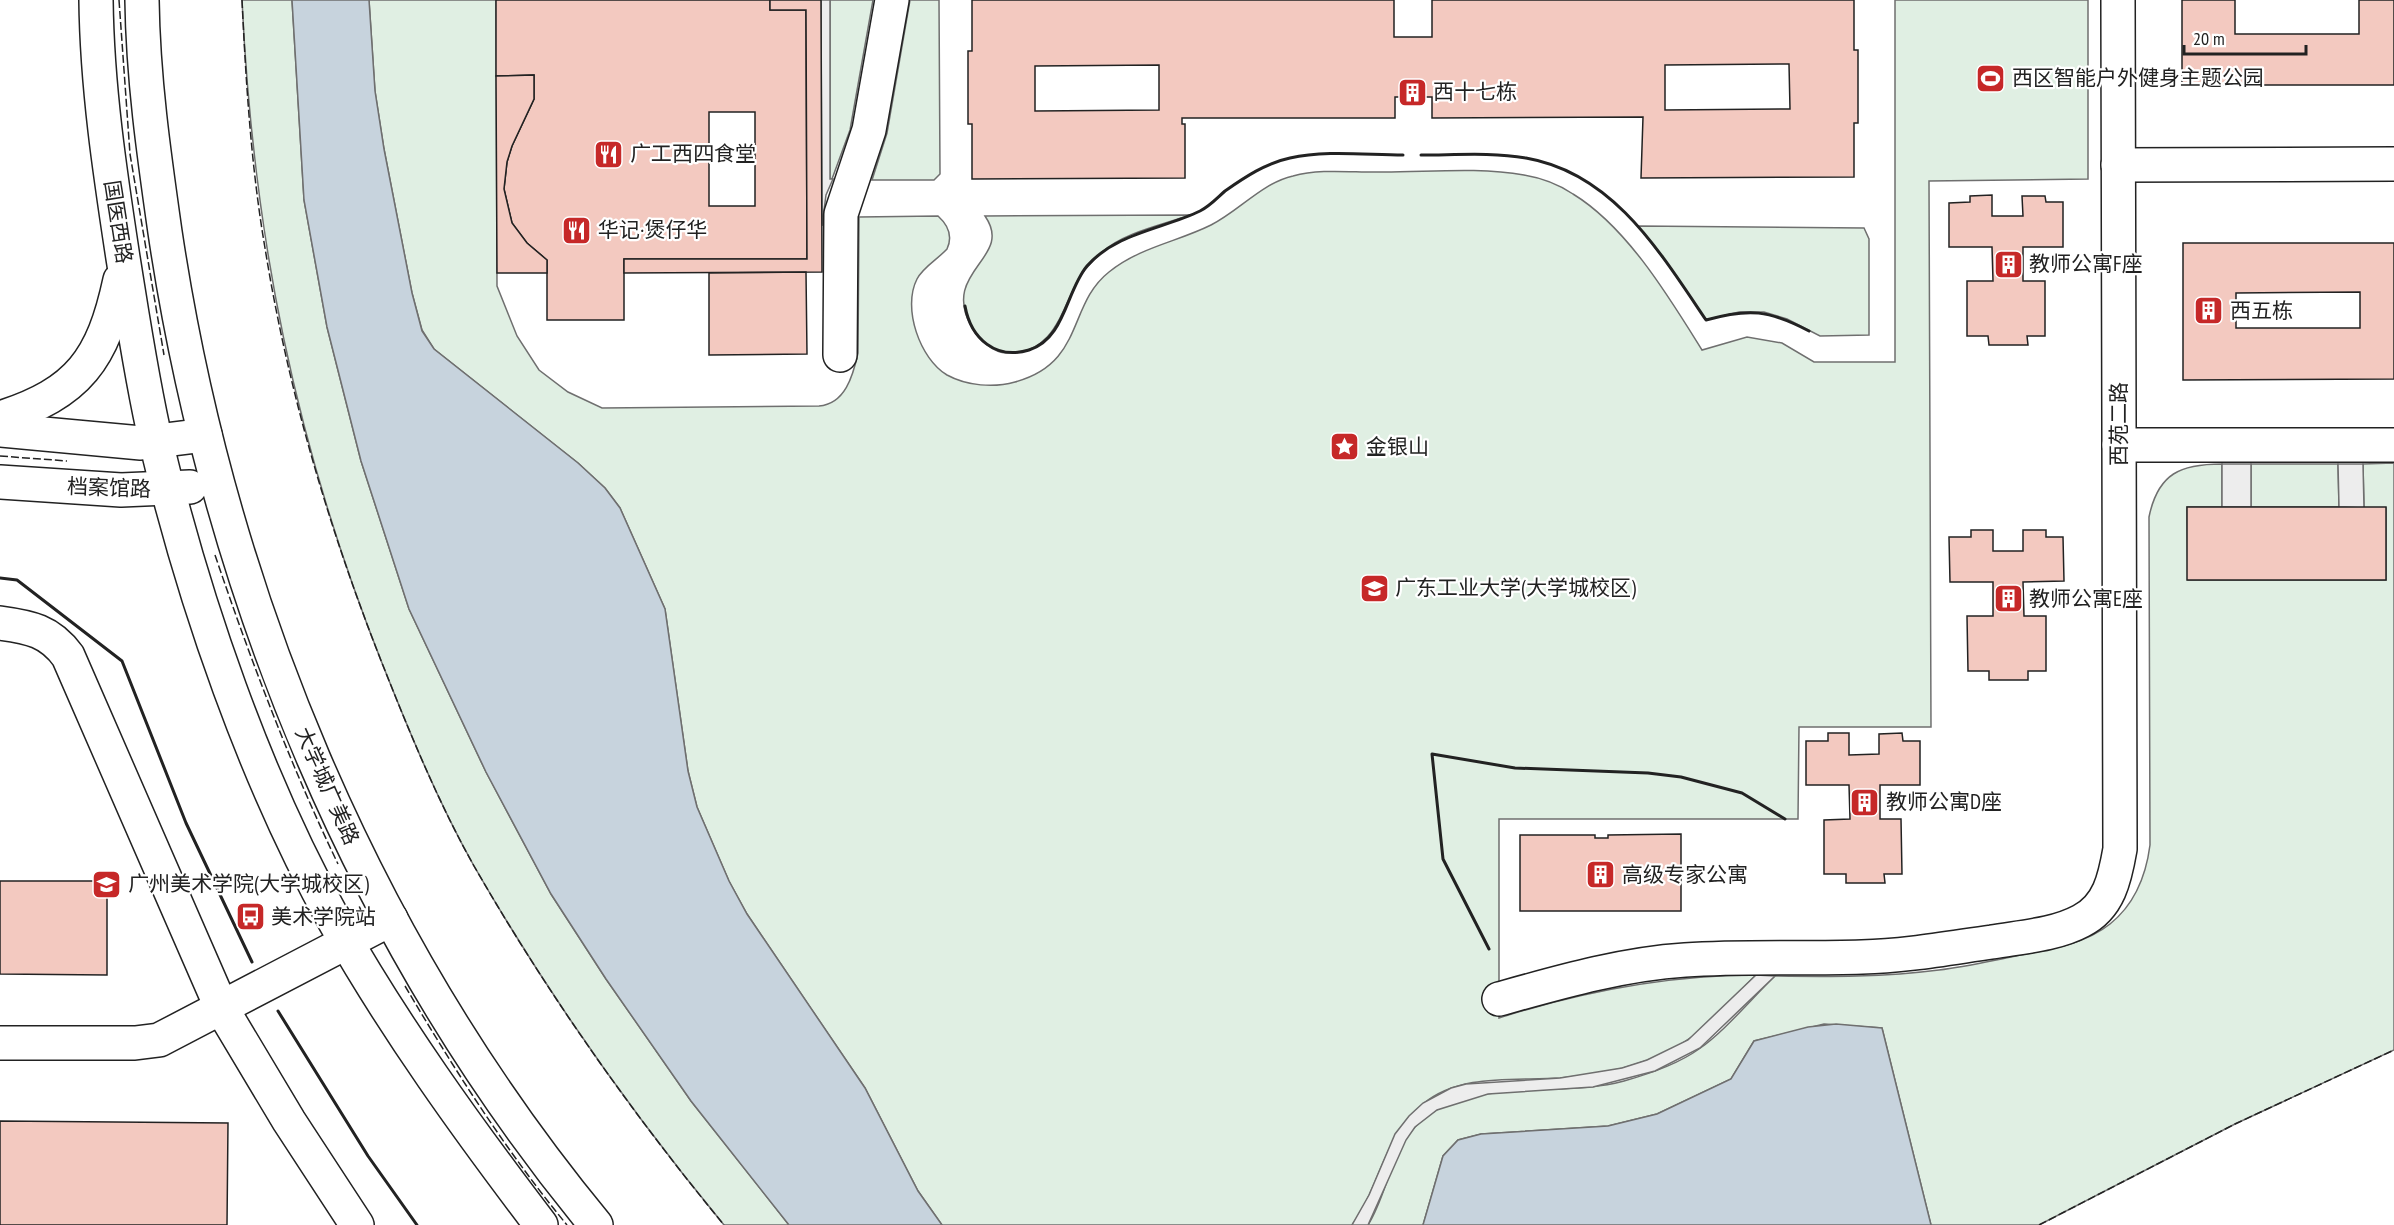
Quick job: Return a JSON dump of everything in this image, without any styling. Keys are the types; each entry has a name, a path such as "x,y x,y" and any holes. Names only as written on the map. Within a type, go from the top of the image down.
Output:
{"main road":[{"name":"国医西路","path":"96,0 104,124 122,251 156,443"},
{"path":"0,430 156,443 205,435 183,339 158,182 144,69 142,0"},
{"path":"840,355 841,214 869,130 892,0"},
{"name":"西苑二路","path":"1499,999 1624,967 1671,961 1864,957 1912,953 2062,928 2088,917 2103,902 2114,879 2120,849 2118,0"},
{"path":"2118,165 2394,164"},
{"path":"0,418 55,394 79,375 98,350 110,324 121,276 122,251"},
{"name":"大学城广美路","path":"205,435 265,631 302,730 339,818 391,920 418,967 507,1106 596,1225"},
{"path":"156,443 220,657 255,750 287,825 379,996 429,1070 541,1225"},
{"path":"2119,445 2394,445"},
{"name":"档案馆路","path":"0,482 122,490 169,490 217,480"},
{"path":"0,623 39,631 58,643 68,656 222,1010 289,1121 357,1225"},
{"path":"0,1043 135,1043 159,1040 222,1010 391,920"}],"green space":[{"path":"242,0 292,0 304,200 327,327 361,461 409,609 486,772 551,894 606,979 691,1101 789,1225 724,1225 623,1095 531,960 474,866 425,766 351,581 302,419 283,338 256,172"},
{"path":"369,0 496,0 497,286 517,336 539,370 568,392 602,408 819,406 835,400 850,379 858,353 859,217 938,216 942,219 947,227 949,244 947,249 917,279 912,304 916,332 929,357 947,375 963,382 981,385 1015,382 1037,373 1053,361 1064,348 1086,300 1109,272 1133,256 1211,225 1271,185 1293,176 1327,171 1490,171 1543,180 1562,187 1593,208 1629,244 1661,286 1702,350 1747,337 1782,343 1814,362 1895,362 1895,0 2088,0 2088,179 1929,181 1931,727 1799,727 1798,819 1499,819 1499,1018 1562,1000 1626,986 1690,978 1756,975 1723,1010 1686,1041 1671,1050 1623,1068 1560,1078 1488,1080 1454,1087 1438,1094 1423,1104 1399,1131 1362,1210 1352,1225 942,1225 918,1191 865,1088 747,914 729,881 697,807 688,771 665,609 620,508 605,488 578,463 434,349 422,330 412,293 384,149 375,91"},
{"path":"830,0 873,0 850,130 832,179 830,179"},
{"path":"910,0 939,0 940,174 934,180 872,180 887,133"},
{"path":"1190,215 1133,234 1102,252 1080,276 1053,329 1035,347 1023,352 997,351 978,337 972,328 964,308 964,292 991,243 992,231 985,216"},
{"path":"1638,226 1864,228 1869,239 1869,335 1820,336 1787,319 1764,312 1739,312 1706,320 1670,267"},
{"path":"2394,463 2394,1050 2235,1124 2039,1225 1931,1225 1882,1028 1824,1024 1754,1041 1731,1079 1657,1114 1608,1126 1481,1134 1458,1140 1443,1156 1423,1225 1368,1225 1400,1149 1415,1127 1435,1111 1459,1100 1514,1091 1599,1086 1624,1081 1663,1068 1709,1042 1775,976 1877,975 1958,967 2065,946 2089,937 2110,924 2126,908 2138,889 2146,868 2150,845 2149,517 2158,490 2165,481 2183,469 2207,464 2222,464 2222,507 2187,507 2188,580 2386,580 2386,508 2364,508 2363,464"},
{"path":"2251,464 2338,464 2339,507 2251,507"}],"shaded area":[{"path":"292,0 369,0 375,91 384,149 412,293 422,331 434,349 578,463 605,488 620,508 665,609 688,771 697,807 729,881 747,914 865,1088 918,1191 942,1225 789,1225 691,1101 606,979 551,894 486,772 409,609 361,461 327,327 304,200"},
{"path":"821,0 830,0 830,179 833,179 826,195 822,226"},
{"path":"2222,464 2251,464 2251,507 2222,507"},
{"path":"2338,464 2363,464 2364,508 2339,507"},
{"path":"1756,975 1775,976 1700,1048 1655,1071 1593,1087 1488,1094 1437,1110 1415,1127 1406,1140 1368,1225 1352,1225 1369,1195 1395,1134 1423,1103 1451,1088 1466,1084 1560,1078 1622,1068 1647,1060 1688,1040"},
{"path":"1836,1024 1882,1028 1931,1225 1423,1225 1443,1156 1458,1140 1481,1134 1608,1126 1657,1114 1731,1079 1754,1041 1808,1027"}],"building":[{"name":"广工西四食堂","path":"496,0 770,0 770,10 806,10 807,259 624,259 624,320 547,320 547,260 527,243 512,223 504,189 507,162 512,146 534,99 534,75 496,76","holes":["709,112 755,112 755,206 709,206"]},
{"path":"770,0 821,0 822,272 624,273 624,259 807,259 806,10 770,10"},
{"name":"西十七栋","path":"972,0 1394,0 1394,37 1432,37 1432,0 1854,0 1854,50 1858,50 1858,123 1854,123 1854,177 1641,178 1643,117 1432,118 1432,97 1395,97 1395,118 1182,118 1182,124 1185,124 1185,178 972,179 972,124 968,124 968,51 972,51","holes":["1789,64 1790,109 1665,110 1665,65","1159,65 1159,110 1035,111 1035,66"]},
{"path":"2182,0 2235,0 2235,34 2359,34 2359,0 2394,0 2394,85 2182,85"},
{"path":"534,75 534,99 512,146 507,162 504,189 512,223 527,243 547,260 547,273 497,273 496,76"},
{"name":"教师公寓F座","path":"1992,195 1992,216 2023,216 2022,196 2045,196 2046,202 2063,202 2063,247 2023,247 2023,281 2045,281 2045,336 2027,336 2028,345 1989,345 1988,336 1967,336 1967,281 1993,281 1992,247 1949,247 1949,203 1970,202 1970,196"},
{"name":"西五栋","path":"2183,243 2394,243 2394,379 2183,380","holes":["2360,292 2360,328 2236,328 2236,293"]},
{"path":"806,272 807,354 709,355 709,273"},
{"path":"2187,507 2386,507 2386,580 2187,580"},
{"name":"教师公寓E座","path":"1971,530 1993,530 1993,551 2023,551 2023,530 2046,530 2046,537 2063,537 2064,581 2023,582 2024,616 2046,616 2046,671 2028,671 2028,680 1989,680 1989,671 1968,671 1967,616 1993,616 1993,582 1950,582 1949,537 1971,537"},
{"name":"教师公寓D座","path":"1828,733 1849,733 1849,755 1879,754 1879,734 1902,733 1903,741 1920,741 1920,785 1880,785 1880,819 1901,819 1902,874 1884,874 1885,883 1846,883 1846,874 1824,874 1824,820 1850,819 1849,785 1806,785 1806,741 1828,741"},
{"name":"高级专家公寓","path":"1681,834 1681,911 1520,911 1520,835 1595,835 1595,838 1608,838 1608,835"},
{"path":"0,881 107,881 107,975 0,974"},
{"path":"0,1121 228,1123 227,1225 0,1225"}],"fence":[{"path":"119,0 130,154 164,355"},
{"path":"242,0 247,93 256,186 274,301 312,459 345,562 382,663 436,792 474,866 502,913 561,1006 623,1095 724,1225"},
{"path":"0,456 67,461"},
{"path":"215,555 272,712 338,864"},
{"path":"405,986 482,1109 523,1168 567,1225"},
{"path":"2039,1225 2235,1124 2394,1050"}],"wall":[{"path":"965,306 973,328 987,344 1006,352 1029,350 1050,336 1058,325 1080,276 1087,266 1112,246 1200,211 1248,176 1281,160 1332,154 1403,155"},
{"path":"1421,155 1500,155 1526,158 1557,166 1584,180 1609,198 1631,219 1671,268 1706,320 1735,314 1759,313 1782,319 1809,331"},
{"path":"0,578 17,580 122,661 186,823 252,962"},
{"path":"1489,949 1443,859 1432,754 1515,768 1648,773 1681,777 1742,793 1785,819"},
{"path":"278,1011 368,1156 417,1225"}],"place":[{"name":"西区智能户外健身主题公园","path":"1991,78"},
{"name":"西十七栋","path":"1412,92"},
{"name":"广工西四食堂","path":"609,154"},
{"name":"华记·煲仔华","path":"577,230"},
{"name":"教师公寓F座","path":"2008,264"},
{"name":"西五栋","path":"2209,311"},
{"name":"金银山","path":"1345,447"},
{"name":"广东工业大学(大学城校区)","path":"1374,588"},
{"name":"教师公寓E座","path":"2008,599"},
{"name":"教师公寓D座","path":"1865,802"},
{"name":"高级专家公寓","path":"1601,875"},
{"name":"广州美术学院(大学城校区)","path":"107,884"},
{"name":"美术学院站","path":"250,917"}]}
